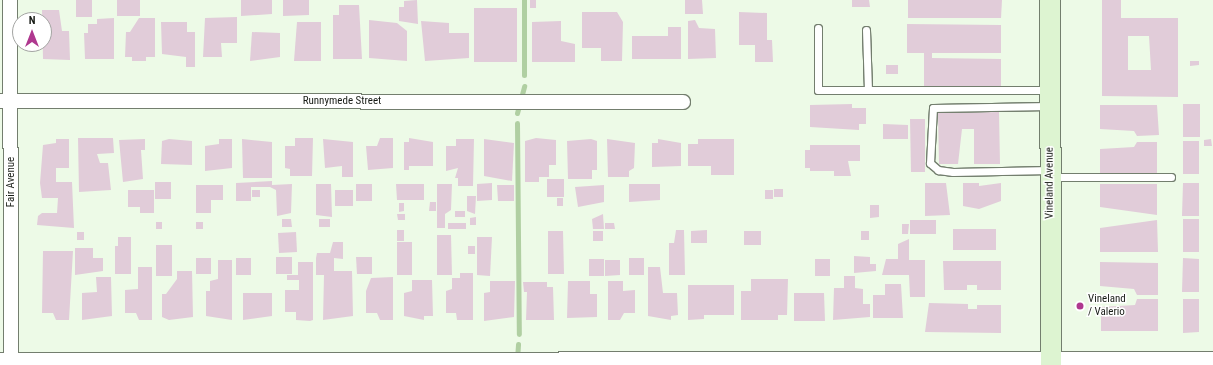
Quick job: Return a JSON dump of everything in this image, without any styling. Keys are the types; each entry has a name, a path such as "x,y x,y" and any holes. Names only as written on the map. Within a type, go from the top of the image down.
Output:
{"main road":[{"name":"Vineland Avenue","path":"1050,0 1051,361"}],"street":[{"name":"Fair Avenue","path":"8,362 5,101 10,0"},
{"name":"Runnymede Street","path":"5,101 683,102"},
{"path":"8,362 881,362 1213,358"}],"lane":[{"path":"818,28 818,90 868,90 1050,98"},
{"path":"866,30 868,90"},
{"path":"1050,98 933,108 930,156 932,168 953,172 1171,177"}],"building":[{"path":"76,0 92,0 92,17 76,17"},
{"path":"117,0 140,0 140,16 117,16"},
{"path":"241,0 272,0 272,14 241,16"},
{"path":"283,0 309,0 309,15 283,16"},
{"path":"417,0 418,24 399,21 399,7 404,7 404,1"},
{"path":"530,0 536,0 536,8 530,8"},
{"path":"685,0 702,0 703,14 685,14"},
{"path":"852,0 869,0 870,7 852,7"},
{"path":"908,0 1002,0 1001,18 908,18"},
{"path":"1102,0 1121,0 1121,18 1178,18 1178,97 1102,96","holes":["1128,36 1149,36 1151,70 1128,70"]},
{"path":"339,5 359,5 362,59 333,59 333,15 339,15"},
{"path":"474,8 517,8 517,62 474,62"},
{"path":"42,10 59,10 62,31 69,31 70,60 43,59 43,52 52,52 52,12 42,12"},
{"path":"582,12 617,12 623,22 622,61 601,61 601,48 582,48"},
{"path":"739,12 767,13 767,40 772,40 773,62 755,62 755,45 739,45"},
{"path":"237,17 237,43 221,43 222,57 203,57 205,18"},
{"path":"114,18 114,59 85,59 84,33 88,33 88,24 97,24 97,19"},
{"path":"139,18 155,18 155,57 146,57 146,61 132,61 132,57 125,57 126,32 130,32"},
{"path":"369,20 397,23 407,31 407,61 369,58"},
{"path":"695,20 699,28 715,29 716,58 688,59 688,21"},
{"path":"421,21 449,23 449,33 469,33 469,58 425,61"},
{"path":"561,21 561,41 575,44 575,62 532,62 532,22"},
{"path":"161,22 187,22 187,32 195,32 195,67 186,67 186,57 162,54"},
{"path":"297,22 321,22 321,61 294,61"},
{"path":"907,24 1001,25 1001,53 932,53 932,58 1001,59 1001,86 924,86 924,53 907,53"},
{"path":"668,27 681,27 681,59 632,59 632,36 668,36"},
{"path":"252,32 280,33 280,57 250,61"},
{"path":"1190,61 1199,61 1199,65 1190,66"},
{"path":"886,65 898,65 898,74 886,74"},
{"path":"852,104 852,108 866,108 866,124 859,124 859,130 810,127 810,105"},
{"path":"1183,104 1200,104 1200,137 1183,137"},
{"path":"1100,105 1157,105 1159,135 1137,136 1134,131 1100,129"},
{"path":"999,112 1000,164 974,164 974,129 962,129 958,164 939,164 938,113"},
{"path":"910,119 925,119 925,172 911,172"},
{"path":"883,124 908,125 908,139 883,139"},
{"path":"78,138 113,138 114,153 97,154 100,163 108,163 111,190 79,192"},
{"path":"295,138 313,138 312,176 290,176 290,169 285,168 285,146 295,146"},
{"path":"380,138 393,138 393,168 368,170 366,146 377,146"},
{"path":"409,138 433,142 433,166 409,166 409,170 404,170 404,142 409,142"},
{"path":"536,138 556,140 556,165 549,165 549,177 539,177 539,182 525,182 525,141"},
{"path":"56,139 69,139 69,168 56,168 56,182 72,182 74,228 37,225 38,216 42,213 57,213 58,198 42,198 40,183 43,145 56,143"},
{"path":"145,139 145,150 141,150 143,179 123,182 119,140"},
{"path":"169,139 192,141 192,165 161,164 162,141"},
{"path":"219,139 232,139 232,168 205,171 205,146 219,144"},
{"path":"242,139 272,142 272,178 243,178"},
{"path":"323,139 353,142 353,177 342,177 342,166 325,168"},
{"path":"456,139 474,139 473,186 458,186 458,178 455,178 458,168 446,171 446,146 456,146"},
{"path":"484,139 514,143 512,181 484,176"},
{"path":"591,139 597,141 597,170 592,170 592,179 568,179 567,141"},
{"path":"607,139 635,143 634,168 629,171 629,177 608,177"},
{"path":"658,139 681,143 681,166 652,167 652,143 658,143"},
{"path":"698,139 734,139 734,175 711,175 711,166 688,166 688,144 698,144"},
{"path":"1211,139 1212,146 1204,146 1204,140"},
{"path":"1183,141 1199,141 1199,174 1183,174"},
{"path":"1137,142 1157,142 1157,173 1100,173 1100,149 1134,147"},
{"path":"810,145 860,145 860,161 848,161 851,176 834,176 834,171 810,171 810,168 805,168 805,150 810,150"},
{"path":"547,179 564,179 564,197 547,197"},
{"path":"272,181 272,185 292,184 291,213 277,216 276,190 270,187 251,187 251,201 236,201 236,183"},
{"path":"155,182 171,182 171,199 155,199"},
{"path":"492,183 492,200 477,201 477,184"},
{"path":"925,183 946,183 950,215 925,216"},
{"path":"963,183 979,183 979,186 1001,183 1001,201 979,209 963,206"},
{"path":"1183,183 1199,183 1199,216 1182,216"},
{"path":"316,184 331,184 332,217 316,215"},
{"path":"356,184 372,184 372,201 356,201"},
{"path":"396,184 424,184 424,200 397,200"},
{"path":"437,184 452,184 451,210 445,214 445,228 437,228"},
{"path":"629,184 660,184 660,200 629,202"},
{"path":"1100,184 1157,184 1157,215 1100,207"},
{"path":"196,185 223,185 223,200 211,200 211,213 196,213"},
{"path":"497,185 514,185 514,201 498,201"},
{"path":"604,185 604,202 578,207 575,187"},
{"path":"774,189 783,189 783,197 774,197"},
{"path":"128,190 154,190 154,213 140,213 140,207 128,207"},
{"path":"252,190 260,190 260,197 252,197"},
{"path":"335,190 353,190 353,206 335,206"},
{"path":"765,190 773,190 773,199 765,199"},
{"path":"467,196 476,196 475,214 467,211"},
{"path":"557,198 563,198 563,206 557,206"},
{"path":"430,202 436,202 436,211 429,211"},
{"path":"399,203 404,203 404,211 399,212"},
{"path":"870,205 879,205 879,217 870,218"},
{"path":"455,211 465,211 465,217 455,217"},
{"path":"397,214 405,214 405,220 398,220"},
{"path":"603,214 604,229 593,229 592,219"},
{"path":"476,217 476,225 470,225 470,218"},
{"path":"282,219 291,219 292,227 282,227"},
{"path":"319,219 330,219 330,227 319,227"},
{"path":"1183,219 1199,219 1199,252 1183,252"},
{"path":"910,220 936,220 936,234 910,234"},
{"path":"1157,220 1158,252 1100,252 1100,228"},
{"path":"156,222 162,222 162,229 156,229"},
{"path":"196,222 203,222 203,229 196,229"},
{"path":"448,223 466,223 466,229 448,229"},
{"path":"605,223 614,223 615,229 605,229"},
{"path":"902,224 909,224 908,234 902,234"},
{"path":"953,229 996,229 996,250 953,250"},
{"path":"397,230 404,230 404,241 397,241"},
{"path":"676,230 684,230 685,275 669,275 669,243 674,243"},
{"path":"707,230 707,243 691,243 691,231"},
{"path":"548,231 563,231 564,274 548,274"},
{"path":"593,231 603,231 603,241 593,241"},
{"path":"744,231 761,231 761,245 744,245"},
{"path":"861,231 869,231 869,240 861,240"},
{"path":"77,232 84,232 84,240 77,240"},
{"path":"296,232 297,252 279,253 278,233"},
{"path":"437,235 451,235 452,275 437,275"},
{"path":"118,237 131,237 131,274 115,274 115,246 118,246"},
{"path":"477,237 492,237 490,276 477,275"},
{"path":"909,239 909,260 925,260 925,297 910,297 909,275 882,275 886,259 898,259 898,244"},
{"path":"333,242 343,242 343,259 334,258 334,271 352,271 353,316 323,320 324,275 316,275 316,258 317,253 330,253"},
{"path":"397,242 412,242 412,275 397,275"},
{"path":"156,245 172,245 172,276 156,276"},
{"path":"468,246 475,246 475,254 468,254"},
{"path":"75,248 93,248 93,258 103,258 103,271 75,275"},
{"path":"43,251 73,251 69,320 56,320 53,313 42,313"},
{"path":"854,256 870,257 870,264 876,264 876,271 854,273"},
{"path":"276,257 292,257 292,274 276,274"},
{"path":"356,257 372,257 372,274 357,274"},
{"path":"196,258 211,258 211,274 196,274"},
{"path":"236,258 251,258 251,275 236,275"},
{"path":"629,258 644,258 644,275 629,275"},
{"path":"1183,258 1199,259 1199,292 1182,292"},
{"path":"589,259 604,259 604,276 589,276"},
{"path":"815,259 830,259 830,276 815,276"},
{"path":"218,260 232,260 232,320 206,316 206,291 210,291 210,281 218,279"},
{"path":"605,260 620,260 620,275 605,276"},
{"path":"943,261 1001,261 1001,290 977,290 977,285 967,285 967,290 944,290"},
{"path":"298,262 313,262 313,320 310,321 296,320 296,312 285,312 285,290 299,290 299,280 287,280 287,275 298,275"},
{"path":"1100,262 1158,263 1158,295 1137,295 1134,289 1100,286"},
{"path":"138,267 152,267 152,320 139,320 136,313 125,313 125,290 138,289"},
{"path":"648,267 660,267 663,293 677,293 678,315 671,316 671,320 648,316"},
{"path":"177,271 192,271 193,317 169,320 162,317 162,294 166,294 177,279"},
{"path":"460,273 473,273 473,320 457,320 456,313 446,313 446,291 452,289 452,278 460,278"},
{"path":"844,276 855,276 855,288 863,289 863,304 870,304 870,317 833,320 834,288 844,288"},
{"path":"96,277 111,277 112,316 82,320 82,293 97,292"},
{"path":"393,277 393,320 380,320 377,313 366,313 366,291 371,278"},
{"path":"751,279 788,279 787,315 778,315 778,320 741,320 741,291 751,291"},
{"path":"412,280 432,280 433,316 424,316 424,320 404,316 404,293 412,291"},
{"path":"490,281 515,281 514,317 484,321 484,293 490,292"},
{"path":"568,281 590,281 590,294 597,294 597,317 567,318"},
{"path":"608,281 623,281 623,291 635,290 635,313 624,313 620,320 608,320"},
{"path":"523,282 547,282 547,287 553,287 554,320 526,320 527,292 524,292"},
{"path":"885,284 901,284 903,318 873,318 873,295 885,295"},
{"path":"688,285 734,285 734,315 704,315 704,319 688,320"},
{"path":"243,293 272,293 272,316 243,320"},
{"path":"794,293 824,293 825,321 794,321"},
{"path":"1137,299 1158,299 1158,331 1101,331 1101,307 1135,305"},
{"path":"1183,299 1199,299 1199,332 1183,333"},
{"path":"929,303 968,304 968,309 977,309 977,305 1001,305 1001,333 925,332"}],"waterway":[{"path":"524,0 524,75"},
{"path":"517,113 524,86"},
{"path":"517,123 519,334"},
{"path":"517,359 518,344"}],"place":[{"name":"Vineland / Valerio","path":"1080,306"}]}
